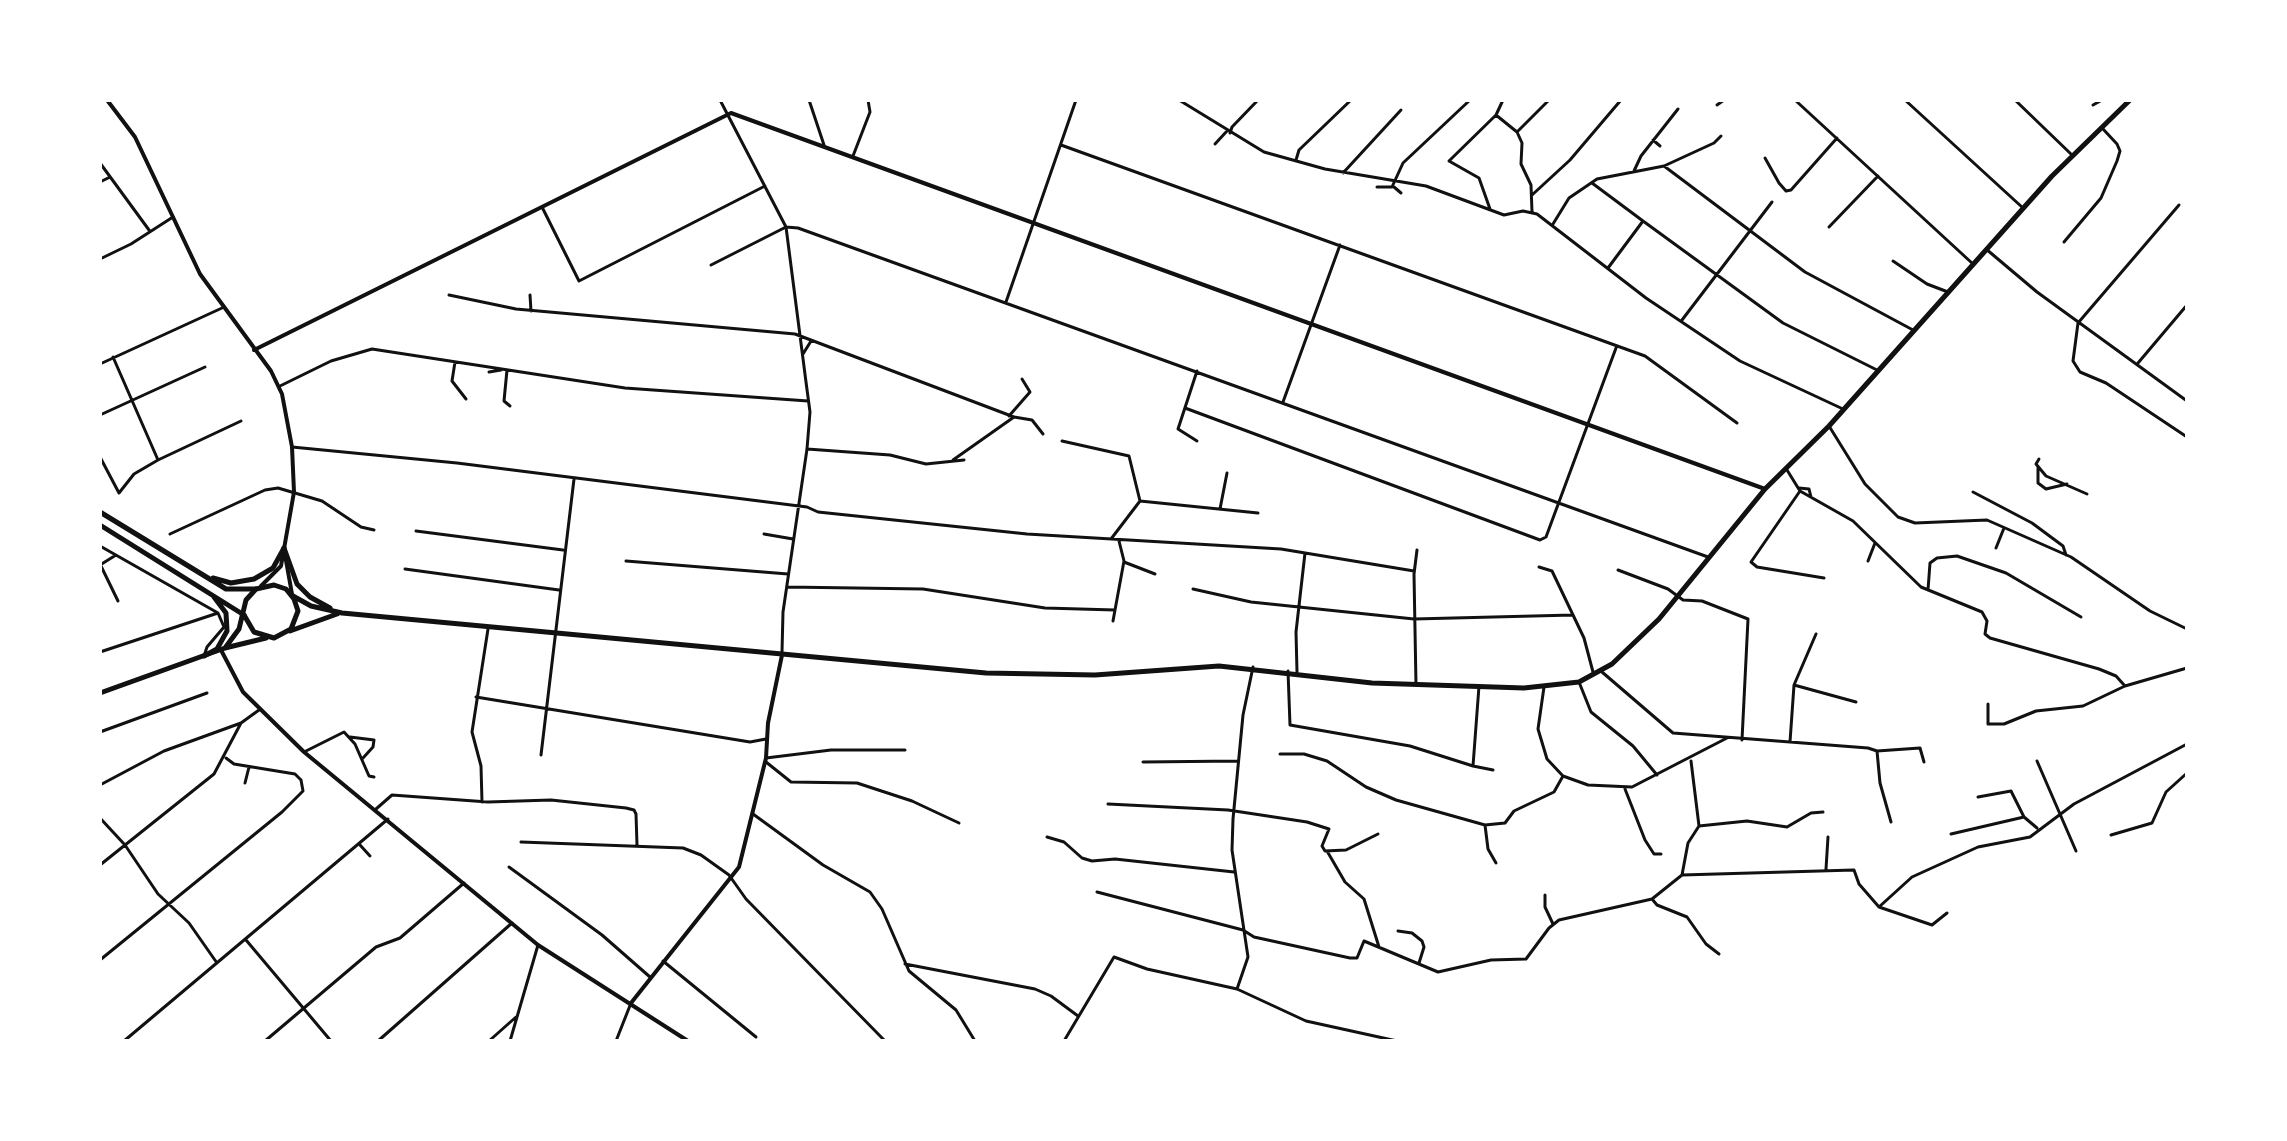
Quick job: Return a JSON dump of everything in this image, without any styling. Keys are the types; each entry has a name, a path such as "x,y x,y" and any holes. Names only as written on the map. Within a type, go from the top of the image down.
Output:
{"main road":[{"path":"100,512 226,589 280,586 311,606 342,613 1031,675 1095,675 1169,667 1253,667 1354,682 1416,685 1544,687 1579,682 1602,672 1636,643 1785,467 1829,426 2072,155 2130,100"},
{"path":"100,525 244,615 254,632 266,638"},
{"path":"200,573 231,583 254,579 273,568 284,548"},
{"path":"284,548 291,572 301,589 315,601 342,613"},
{"path":"223,649 244,615 246,600 259,587"},
{"path":"204,656 221,644 228,626 223,607 207,591"},
{"path":"286,633 297,617 293,596"},
{"path":"100,693 223,649 286,633 309,621 342,613"}],"street":[{"path":"107,100 135,137 200,274 279,386 292,447 294,492 279,570 259,587"},
{"path":"616,1041 631,1003 739,867 766,760 766,739 782,655 788,574 807,449 808,401 786,227 720,100"},
{"path":"809,100 825,147"},
{"path":"852,157 870,112 868,100"},
{"path":"1006,302 1076,100"},
{"path":"1179,100 1264,152 1343,173 1426,186 1504,215 1533,213 1553,224 1608,268 1740,361 1843,409"},
{"path":"1215,144 1258,100"},
{"path":"1296,160 1308,141 1351,100"},
{"path":"1401,193 1395,189 1395,182 1403,163 1470,100"},
{"path":"1490,210 1479,178 1449,161 1496,115 1503,100"},
{"path":"1517,132 1549,100"},
{"path":"1532,195 1570,160 1621,100"},
{"path":"1717,105 1724,100"},
{"path":"1795,100 1973,264"},
{"path":"1905,100 2023,208"},
{"path":"2015,100 2072,155"},
{"path":"2093,105 2102,100"},
{"path":"1634,171 1653,140 1678,109"},
{"path":"1343,173 1401,110"},
{"path":"254,350 726,114 1034,222 1765,489"},
{"path":"1496,115 1517,132 1522,143 1523,172 1532,195 1533,213"},
{"path":"2064,242 2101,198 2117,161 2120,151 2117,144 2100,126"},
{"path":"1553,224 1569,198 1592,182 1609,174 1664,166 1714,143 1721,136"},
{"path":"1765,158 1775,178 1786,191 1791,190 1837,138"},
{"path":"1653,140 1660,146"},
{"path":"1061,145 1651,359 1737,423"},
{"path":"100,163 149,230"},
{"path":"1664,166 1805,272 1913,330"},
{"path":"1829,227 1878,176"},
{"path":"100,182 110,177"},
{"path":"1377,187 1387,188 1395,182"},
{"path":"1592,182 1783,323 1877,370"},
{"path":"541,206 579,281 765,186"},
{"path":"1682,320 1772,202"},
{"path":"2179,205 2078,323 2075,367 2187,437"},
{"path":"100,259 131,244 173,217"},
{"path":"1608,268 1643,221"},
{"path":"711,265 786,227 809,231 1708,557"},
{"path":"1283,402 1340,245"},
{"path":"1986,249 2078,323 2187,401"},
{"path":"1893,261 1927,284 1948,292"},
{"path":"449,295 531,311 799,335 1012,417 1032,420 1043,434"},
{"path":"530,295 531,311"},
{"path":"2136,365 2187,305"},
{"path":"100,364 222,308"},
{"path":"802,358 806,344 813,341"},
{"path":"1185,408 1540,540 1546,537 1616,346"},
{"path":"279,386 331,361 372,349 659,392 808,401"},
{"path":"113,357 158,460"},
{"path":"455,362 452,381 466,399"},
{"path":"100,415 205,367"},
{"path":"489,372 506,370"},
{"path":"506,370 504,401 510,406"},
{"path":"1197,371 1179,431 1197,441"},
{"path":"949,462 1012,417 1030,392 1022,379"},
{"path":"100,457 119,493 134,474 241,421"},
{"path":"1829,426 1865,484 1898,517 1915,523 1987,520 2066,555 2150,611 2187,629"},
{"path":"1062,441 1129,456 1140,501"},
{"path":"292,447 574,479 799,507 818,512 1110,541 1256,547 1414,571"},
{"path":"807,449 890,455 926,464 964,460"},
{"path":"2039,459 2038,483 2046,489 2067,484"},
{"path":"1785,467 1799,490"},
{"path":"2038,467 2046,476 2087,494"},
{"path":"1220,509 1227,473"},
{"path":"541,755 574,479"},
{"path":"170,534 265,490 278,488 331,505 361,527 374,530"},
{"path":"1799,490 1809,489 1811,497 1853,521 1908,578 1941,599 1982,612 1987,621 1985,634 1990,638 2099,669 2116,676 2125,686"},
{"path":"1799,490 1751,562 1757,567 1824,578"},
{"path":"1973,492 2032,523 2063,546 2066,555"},
{"path":"1140,501 1258,513"},
{"path":"1110,541 1140,501"},
{"path":"1996,548 2004,528"},
{"path":"416,531 564,550"},
{"path":"764,534 793,539"},
{"path":"1113,621 1124,562 1119,541"},
{"path":"1868,561 1875,543"},
{"path":"100,546 218,613 224,627 204,656"},
{"path":"284,548 293,596"},
{"path":"1416,685 1414,571 1417,550"},
{"path":"1297,672 1296,632 1305,553"},
{"path":"116,555 100,564 118,601"},
{"path":"1928,590 1930,563 1937,558 1957,556 2006,573 2081,617"},
{"path":"626,561 788,574"},
{"path":"1124,562 1155,574"},
{"path":"1539,567 1552,571 1573,615 1595,675"},
{"path":"405,569 559,590"},
{"path":"1618,570 1668,589 1677,597 1702,601 1748,619 1742,740"},
{"path":"787,587 923,589 1045,608 1115,610"},
{"path":"1193,589 1300,608 1414,619 1573,615"},
{"path":"100,652 218,613"},
{"path":"482,802 481,766 472,732 489,627"},
{"path":"1790,742 1794,685 1816,634"},
{"path":"223,649 236,683 259,710 304,752 538,945 688,1041"},
{"path":"1237,989 1248,963 1232,850 1238,761 1253,667"},
{"path":"1988,704 1988,724 2004,724 2036,711 2083,706 2125,686 2187,668"},
{"path":"1288,671 1290,725 1410,746 1493,770"},
{"path":"1602,672 1673,733 1877,751 1920,748 1924,762"},
{"path":"1579,682 1591,712 1633,746 1657,775"},
{"path":"1794,685 1856,702"},
{"path":"1473,766 1479,686"},
{"path":"1544,687 1538,729 1547,759 1563,776 1598,787 1625,789 1690,760 1728,738"},
{"path":"100,732 207,693"},
{"path":"476,697 750,742 766,739"},
{"path":"100,785 164,751 241,723 259,710"},
{"path":"100,865 214,774 226,758 241,723"},
{"path":"304,752 339,732 350,737 374,740 373,747 363,758"},
{"path":"350,737 363,758 366,771 374,777"},
{"path":"1879,907 1912,877 1978,847 2030,837 2060,813 2187,744"},
{"path":"766,760 831,750 905,750"},
{"path":"1877,751 1880,783 1891,822"},
{"path":"1280,754 1304,754 1327,761 1366,787 1396,800 1485,825 1505,823 1514,811 1554,792 1563,776"},
{"path":"100,960 303,791 303,784 295,774 249,767 228,762 226,758"},
{"path":"766,760 791,782 857,783 912,801 959,823"},
{"path":"1682,875 1688,843 1699,826 1690,760"},
{"path":"1143,762 1238,761"},
{"path":"2037,761 2076,851"},
{"path":"245,783 249,767"},
{"path":"2111,835 2152,823 2166,792 2187,773"},
{"path":"1625,789 1645,840 1654,854 1661,854"},
{"path":"1978,797 2011,791 2024,817 2039,828"},
{"path":"376,809 392,795 482,802 551,800 634,810 637,846"},
{"path":"1108,804 1270,815 1329,829 1322,846 1345,882 1364,899 1379,947"},
{"path":"1699,826 1747,821 1787,827 1811,813 1823,812"},
{"path":"752,813 823,865 870,892 882,909 905,964 956,1010 975,1041"},
{"path":"1951,834 2024,817"},
{"path":"100,818 125,845 167,904 189,923 218,964"},
{"path":"124,1041 388,819"},
{"path":"1485,825 1488,849 1496,863"},
{"path":"1327,851 1346,850 1378,834"},
{"path":"1047,837 1064,842 1082,858 1092,861 1115,859 1236,872"},
{"path":"1826,870 1828,837"},
{"path":"521,842 683,848 701,855 732,878 739,892 885,1041"},
{"path":"360,845 370,856"},
{"path":"509,867 602,935 650,977"},
{"path":"1097,892 1243,930 1254,937 1350,958 1357,958 1364,941 1438,972 1491,960 1526,959 1553,924 1652,899 1682,875 1854,870 1859,884 1879,907 1932,925 1947,913"},
{"path":"265,1041 376,947 400,938 464,883"},
{"path":"1545,895 1545,907 1553,924"},
{"path":"1652,899 1657,905 1687,917 1706,944 1719,954"},
{"path":"378,1041 512,923"},
{"path":"1398,931 1412,933 1422,941 1424,947 1419,963"},
{"path":"246,940 331,1041"},
{"path":"510,1041 538,945"},
{"path":"1064,1041 1114,957 1147,969 1237,989 1306,1021 1397,1041"},
{"path":"663,961 756,1037"},
{"path":"905,964 1035,989 1079,1017"},
{"path":"489,1041 518,1014"}]}
